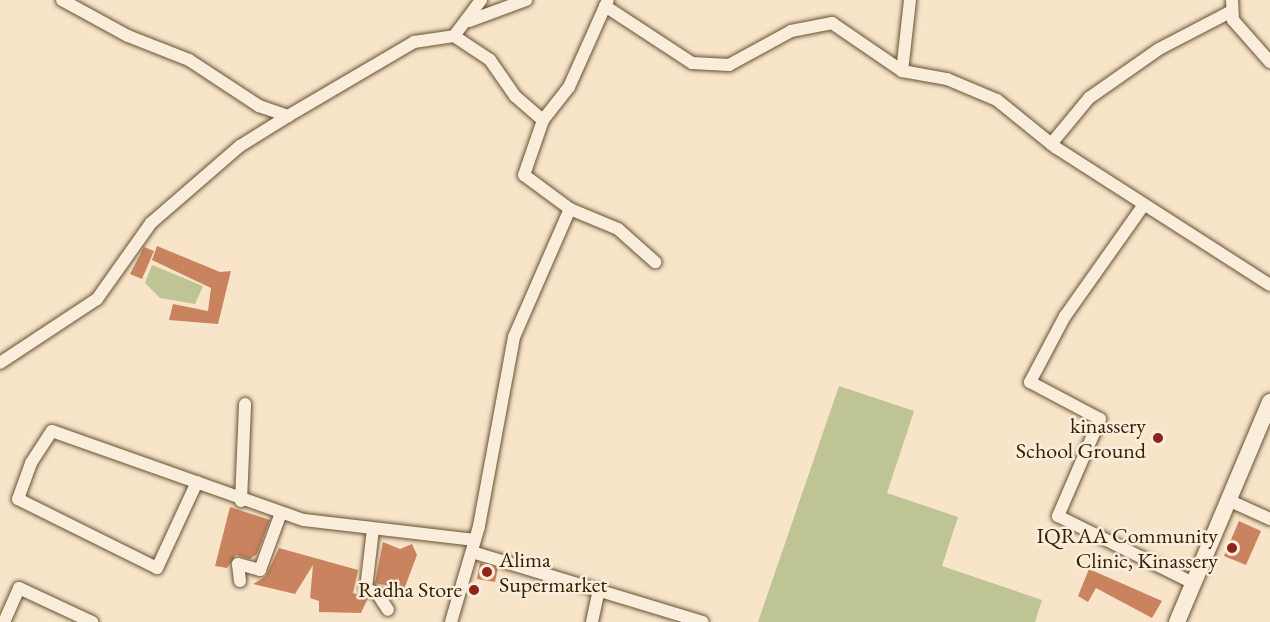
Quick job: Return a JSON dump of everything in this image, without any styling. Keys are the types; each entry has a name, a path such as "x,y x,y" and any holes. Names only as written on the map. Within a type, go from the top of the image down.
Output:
{"main road":[{"path":"1177,622 1270,402"}],"street":[{"path":"62,0 128,36 189,60 259,106 288,116"},
{"path":"0,363 97,299 151,223 240,146 414,42 454,36 469,21 481,0"},
{"path":"469,21 526,0"},
{"path":"902,71 910,0"},
{"path":"655,262 618,229 570,209 524,176 543,120 568,87 607,3 692,63 729,65 791,31 832,22 902,71 947,79 997,100 1051,144 1143,206 1270,285"},
{"path":"1051,144 1089,98 1159,49 1232,6 1252,48 1270,62"},
{"path":"454,36 490,60 515,96 543,120"},
{"path":"1143,206 1065,316 1030,382 1100,419 1058,516 1193,583"},
{"path":"451,622 475,540 514,337 570,209"},
{"path":"241,501 245,404"},
{"path":"197,482 157,568 18,499 31,463 52,431 197,482 241,501 281,513 373,530 475,540"},
{"path":"1228,500 1270,519"},
{"path":"240,581 238,564 260,570 281,513"},
{"path":"373,530 366,589 377,593 388,610"},
{"path":"472,552 598,593 703,622"},
{"path":"4,622 19,588 92,622"},
{"path":"592,622 598,593"}],"green space":[{"path":"152,265 203,286 195,304 160,298 145,283"},
{"path":"839,386 914,411 887,493 958,517 942,566 1042,600 1035,622 758,622"}],"building":[{"path":"157,246 220,272 231,271 218,324 169,320 173,304 208,311 211,288 152,260"},
{"path":"144,247 154,251 142,279 130,274"},
{"path":"230,507 270,520 257,554 250,559 236,555 227,568 215,566"},
{"path":"1239,521 1261,531 1246,565 1224,556"},
{"path":"383,542 400,549 412,544 417,555 400,600 392,597 393,587 375,583"},
{"path":"279,548 358,570 353,593 368,598 361,613 319,612 319,601 310,598 313,565 295,594 253,584 266,576"},
{"name":"Alima Supermarket","path":"480,563 498,568 495,582 477,579"},
{"path":"1089,569 1162,601 1152,618 1096,588 1088,602 1078,596"}],"place":[{"name":"kinassery School Ground","path":"1158,438"},
{"name":"IQRAA Community Clinic, Kinassery","path":"1232,548"},
{"name":"Alima Supermarket","path":"487,572"},
{"name":"Radha Store","path":"474,590"}]}
